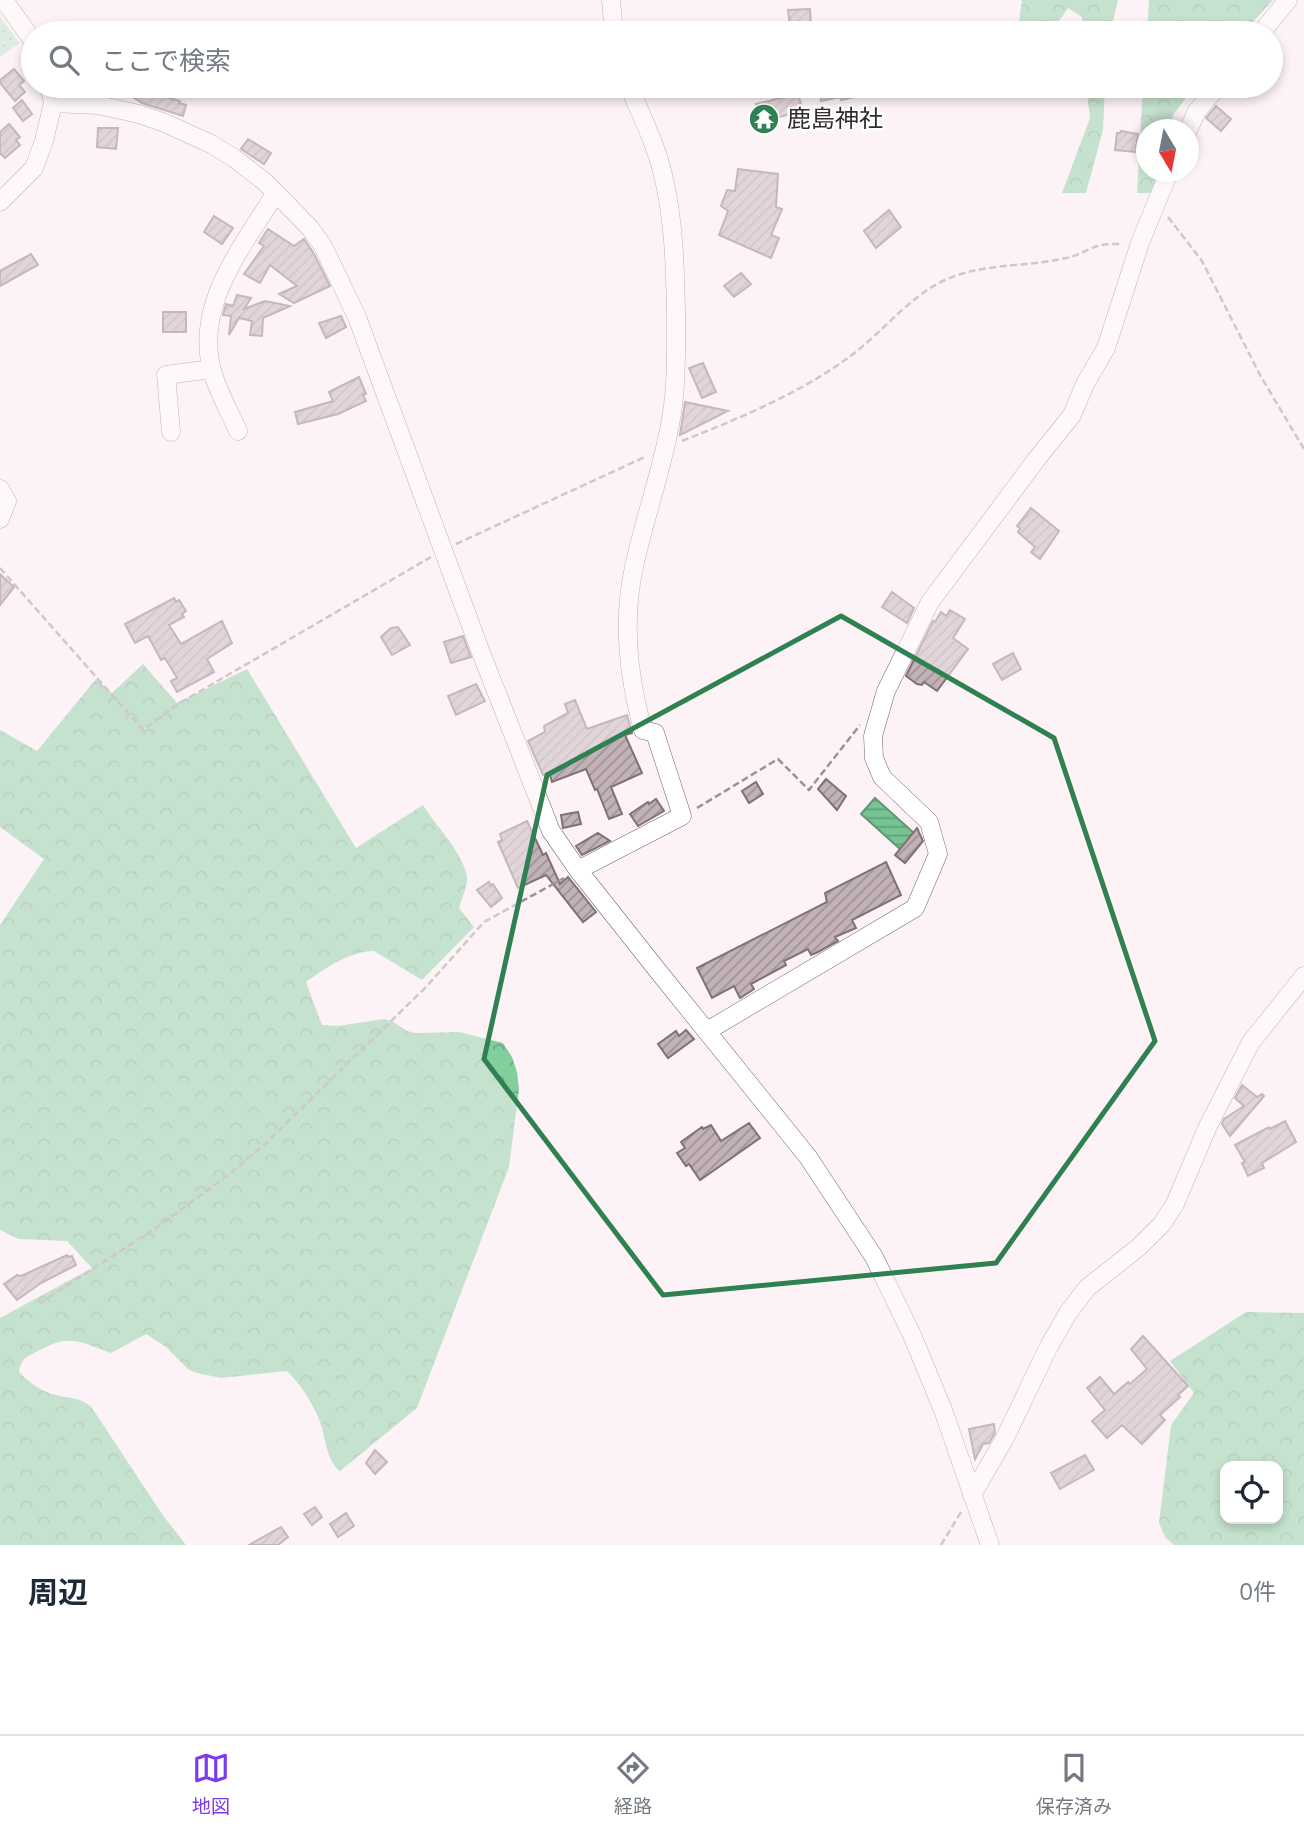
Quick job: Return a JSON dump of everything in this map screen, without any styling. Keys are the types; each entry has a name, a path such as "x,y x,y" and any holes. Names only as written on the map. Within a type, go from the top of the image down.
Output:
{"street":[{"path":"4,0 21,24"},
{"path":"611,0 613,21"},
{"path":"1271,21 1288,0"},
{"path":"0,202 34,168 44,141 50,98"},
{"path":"68,98 165,123 234,158 310,228 332,262 551,831 578,870 808,1157 874,1257 912,1335 943,1410 990,1545"},
{"path":"578,870 682,816 655,733 642,730 632,690 628,648 629,607 634,569 665,448 676,377 675,259 663,176 634,98"},
{"path":"1194,119 1208,98"},
{"path":"707,1031 915,908 938,854 929,822 882,777 874,758 873,736 887,691 930,602 1072,415 1105,348 1140,243 1165,182"},
{"path":"238,431 212,369 209,323 214,300 228,270 275,194"},
{"path":"171,432 166,375 212,369"},
{"path":"0,489 7,500 0,519"},
{"path":"972,1495 1005,1438 1048,1348 1068,1313 1087,1288 1139,1247 1162,1224 1175,1204 1208,1126 1251,1042 1304,976"}],"path":[{"path":"1157,203 1202,261 1260,375 1304,449"},
{"path":"0,568 143,730 178,704 442,551 665,448 745,415 815,379 879,334 914,299 938,284 964,272 1038,264 1070,258 1100,246 1140,243"},
{"path":"682,816 778,759 809,790 863,720"},
{"path":"40,1303 156,1228 256,1152 426,987 484,922 578,870"},
{"path":"941,1545 972,1495"}],"highlighted area":[{"path":"841,616 1054,738 1155,1041 996,1263 663,1295 484,1059 547,775"}],"green space":[{"path":"1022,0 1118,0 1113,21 1082,21 1082,17 1068,8 1059,21 1019,21"},
{"path":"1149,0 1273,0 1254,21 1148,21"},
{"path":"1088,98 1104,98 1103,130 1086,193 1062,193 1090,118"},
{"path":"1142,98 1186,98 1172,119 1141,119"},
{"path":"1138,182 1157,182 1154,193 1137,193"},
{"path":"143,664 177,703 247,669 356,848 423,805 464,867 467,884 459,908 474,927 422,980 374,951 347,957 306,982 322,1025 338,1026 384,1019 416,1033 459,1032 503,1043 512,1057 519,1089 509,1167 417,1408 340,1471 331,1460 313,1406 287,1371 221,1378 197,1373 189,1370 166,1347 146,1334 111,1353 81,1342 57,1342 26,1357 19,1372 45,1392 80,1400 92,1408 162,1514 186,1545 0,1545 0,1318 92,1268 67,1241 19,1239 0,1230 0,925 44,859 0,827 0,730 37,751 96,679 112,693"},
{"path":"1246,1312 1304,1313 1304,1545 1174,1545 1165,1537 1159,1523 1171,1425 1194,1393 1170,1361"}],"shaded area":[{"path":"0,17 20,43 0,57"},
{"path":"875,798 914,833 900,849 861,814"}],"building":[{"path":"810,9 811,21 789,21 788,10"},
{"path":"14,69 21,77 21,96 15,101 0,80"},
{"path":"135,98 170,98 186,105 183,116 142,103"},
{"path":"781,98 799,98 803,111 771,119 773,130 763,132 760,119 756,120 756,104"},
{"path":"22,100 32,114 23,121 13,108"},
{"path":"1216,106 1231,119 1221,131 1206,118"},
{"path":"9,124 20,137 16,140 20,145 5,158 0,153 0,132"},
{"path":"98,128 118,128 116,149 97,147"},
{"path":"1117,133 1136,134 1136,152 1115,150"},
{"path":"248,139 271,153 264,164 241,149"},
{"path":"738,169 778,174 776,207 782,209 771,235 779,238 771,258 719,235 728,211 721,206 727,190 735,191"},
{"path":"889,210 901,227 876,248 864,231"},
{"path":"214,216 233,228 222,244 204,232"},
{"path":"268,229 294,246 304,239 330,286 294,303 279,294 297,286 270,265 260,283 244,274 264,246 259,243"},
{"path":"31,254 38,265 0,286 0,271"},
{"path":"741,273 751,284 734,297 724,286"},
{"path":"237,295 251,298 244,309 265,301 290,306 263,318 262,336 250,335 252,321 239,318 229,335 231,316 223,315 226,304 233,306"},
{"path":"163,312 186,312 186,332 163,332"},
{"path":"341,316 346,327 326,338 319,323"},
{"path":"703,363 716,392 702,398 689,368"},
{"path":"359,377 366,401 338,414 298,424 295,412 333,401 329,392"},
{"path":"685,402 728,411 680,435"},
{"path":"1031,508 1059,531 1040,559 1031,552 1035,547 1018,532 1020,528 1017,526"},
{"path":"0,574 14,587 0,605"},
{"path":"892,592 914,608 907,623 882,607"},
{"path":"174,598 176,602 179,600 186,611 182,614 184,617 169,625 181,644 222,621 232,643 207,659 214,672 177,692 171,681 177,678 165,658 161,660 148,636 135,643 125,624"},
{"path":"950,610 965,619 953,638 968,649 937,691 924,682 922,685 917,684 906,676 933,621 935,622 941,612 946,616"},
{"path":"398,627 410,645 392,655 381,637 391,628"},
{"path":"463,636 471,657 451,663 444,642"},
{"path":"1013,653 1021,669 1002,680 993,664"},
{"path":"476,684 485,701 456,715 448,696"},
{"path":"575,700 587,729 627,715 632,733 625,735 642,773 611,787 622,814 609,819 586,769 552,782 549,772 543,775 528,741 545,732 544,726 568,713 565,704"},
{"path":"826,779 846,796 837,810 818,789"},
{"path":"756,782 763,794 749,803 742,791"},
{"path":"656,799 664,811 638,826 630,814"},
{"path":"578,812 581,824 563,828 561,815"},
{"path":"527,821 560,884 568,877 596,912 583,922 546,875 518,888 498,842 502,840 500,834"},
{"path":"917,828 923,841 905,863 895,855"},
{"path":"598,833 610,841 582,855 576,846"},
{"path":"886,862 901,895 852,920 856,928 835,937 838,941 811,955 808,949 784,961 786,965 751,984 754,989 740,998 734,986 712,998 697,968 827,902 825,893"},
{"path":"489,882 502,898 491,907 477,890"},
{"path":"686,1030 694,1039 668,1058 658,1044 676,1031 679,1036"},
{"path":"1242,1085 1257,1097 1262,1094 1264,1096 1230,1136 1222,1124 1224,1119 1244,1106 1235,1098"},
{"path":"1285,1121 1296,1142 1262,1163 1264,1168 1248,1176 1242,1163 1245,1162 1235,1145"},
{"path":"749,1123 760,1138 700,1180 677,1153 685,1148 681,1142 702,1127 703,1129 711,1125 721,1141"},
{"path":"67,1255 72,1256 76,1265 41,1283 17,1300 4,1284 17,1275 21,1276"},
{"path":"1143,1336 1188,1386 1160,1415 1165,1420 1142,1444 1122,1425 1107,1438 1092,1421 1105,1410 1087,1388 1100,1377 1114,1394 1147,1369 1131,1349"},
{"path":"994,1424 995,1433 989,1443 983,1444 975,1459 969,1429"},
{"path":"375,1450 387,1462 375,1474 366,1463"},
{"path":"1085,1455 1094,1470 1060,1489 1051,1473"},
{"path":"315,1507 322,1517 312,1525 304,1514"},
{"path":"346,1513 354,1526 338,1537 330,1524"},
{"path":"281,1527 288,1537 278,1545 249,1545"}],"place":[{"name":"鹿島神社","path":"764,119"}]}
